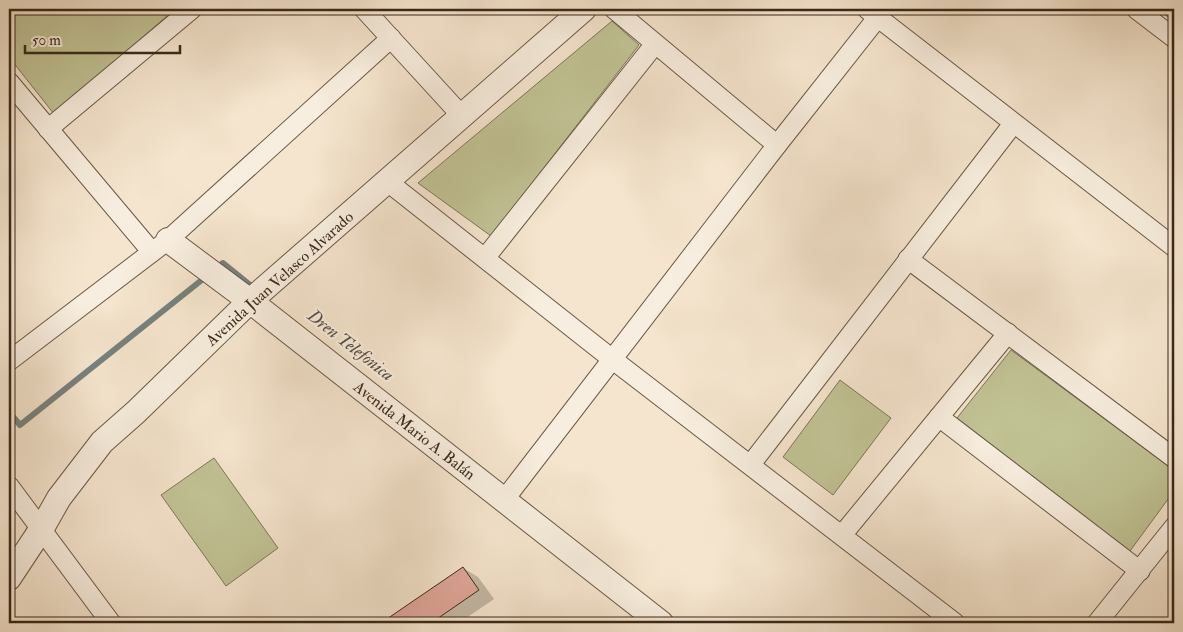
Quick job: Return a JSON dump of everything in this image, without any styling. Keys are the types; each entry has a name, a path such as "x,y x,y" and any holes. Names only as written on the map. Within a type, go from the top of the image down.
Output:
{"street":[{"path":"48,129 192,9"},
{"path":"364,9 461,115"},
{"path":"614,9 777,145"},
{"path":"1136,9 1174,38"},
{"name":"Avenida Juan Velasco Alvarado","path":"9,578 59,498 102,442 136,412 250,301 388,182 581,10"},
{"path":"504,500 777,145 873,13 1013,124 1174,247"},
{"path":"9,361 160,246 391,38"},
{"path":"485,258 655,44"},
{"path":"9,82 48,129 160,246"},
{"path":"751,464 1013,124"},
{"path":"388,182 612,359 751,464 955,623"},
{"name":"Avenida Mario A. Balán","path":"160,246 250,301 661,623"},
{"path":"908,259 1174,458"},
{"path":"842,535 1008,334"},
{"path":"939,417 1140,571"},
{"path":"9,486 111,623"},
{"path":"1097,623 1174,527"}],"green space":[{"path":"9,9 161,9 167,16 54,114 9,57"},
{"path":"1158,9 1174,9 1174,22"},
{"path":"612,21 639,45 491,236 418,183"},
{"path":"1011,350 1174,470 1174,491 1130,551 957,418"},
{"path":"840,380 891,418 833,495 783,457"},
{"path":"214,458 278,548 226,586 161,495"}],"building":[{"path":"463,567 479,590 431,623 381,623"}],"waterway":[{"name":"Dren Telefonica","path":"215,269 223,263 256,290"},
{"name":"Dren Telefonica","path":"9,412 20,425 208,275"},
{"name":"Dren Telefonica","path":"666,615 676,623"}]}
